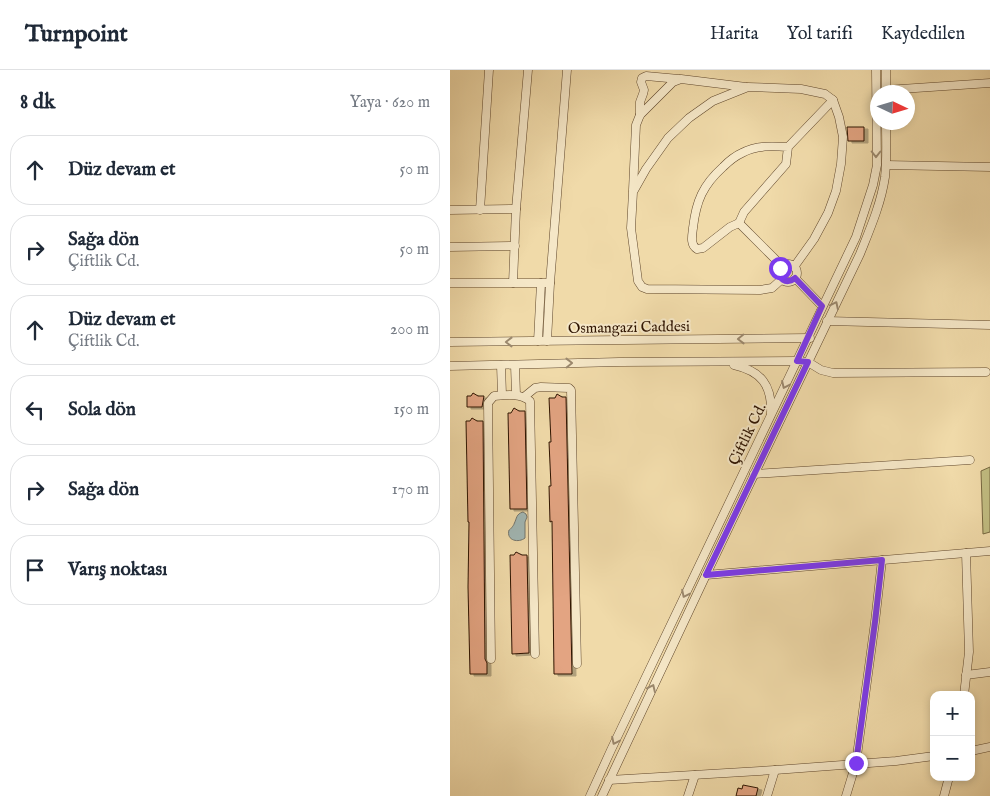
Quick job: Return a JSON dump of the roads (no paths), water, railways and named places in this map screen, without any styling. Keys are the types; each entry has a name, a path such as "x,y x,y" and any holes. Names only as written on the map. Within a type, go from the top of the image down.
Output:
{"street":[{"path":"480,210 489,70"},
{"path":"514,283 516,209 528,70"},
{"path":"547,341 567,70"},
{"name":"Çiftlik Cd.","path":"590,796 856,237 873,185 876,164 876,70"},
{"path":"886,70 886,85"},
{"path":"782,279 772,288 760,290 647,289 638,282 631,228 636,125 640,115 640,102 644,90 642,78 646,76 748,87 801,89 825,94 833,100 843,137 836,191 828,213 814,239 794,267"},
{"path":"640,115 673,82 681,79"},
{"path":"915,89 990,83"},
{"path":"633,192 646,169 668,138 689,118 713,101 748,87"},
{"path":"788,147 770,146 742,152 712,177 701,194 694,214 692,241 694,247 697,249 703,248 739,222 744,212 786,164 788,147 833,100"},
{"name":"Çiftlik Cd.","path":"602,796 860,254 882,190 886,165 886,130"},
{"path":"886,165 990,167"},
{"path":"450,210 516,209"},
{"path":"739,222 782,266"},
{"path":"450,246 515,246"},
{"path":"788,264 794,267 795,278 790,282 784,281 779,274 780,268 788,264"},
{"path":"795,278 822,306"},
{"path":"450,283 550,283"},
{"path":"538,341 541,283"},
{"path":"828,321 990,325"},
{"name":"Osmangazi Caddesi","path":"450,342 819,338"},
{"path":"450,366 619,362 797,361 808,362 821,370 833,373 986,372"},
{"path":"722,362 741,366 762,378 768,387 771,397 771,414"},
{"path":"501,365 502,395"},
{"path":"515,365 516,395"},
{"path":"524,396 535,388 542,387 569,388 571,390 577,664"},
{"path":"491,659 488,403 494,396 502,395 524,396 530,401 535,654"},
{"path":"754,474 970,460"},
{"path":"706,575 990,551"},
{"path":"964,691 969,652 966,553"},
{"path":"846,796 856,763 882,560"},
{"path":"966,675 990,672"},
{"path":"975,750 990,747"},
{"path":"609,780 775,770 896,761 930,757"},
{"path":"766,796 775,770"},
{"path":"688,796 695,775"},
{"path":"944,796 948,781"}],"water":[{"path":"523,512 527,517 525,522 525,538 522,540 511,539 509,537 509,530 518,515"}]}
